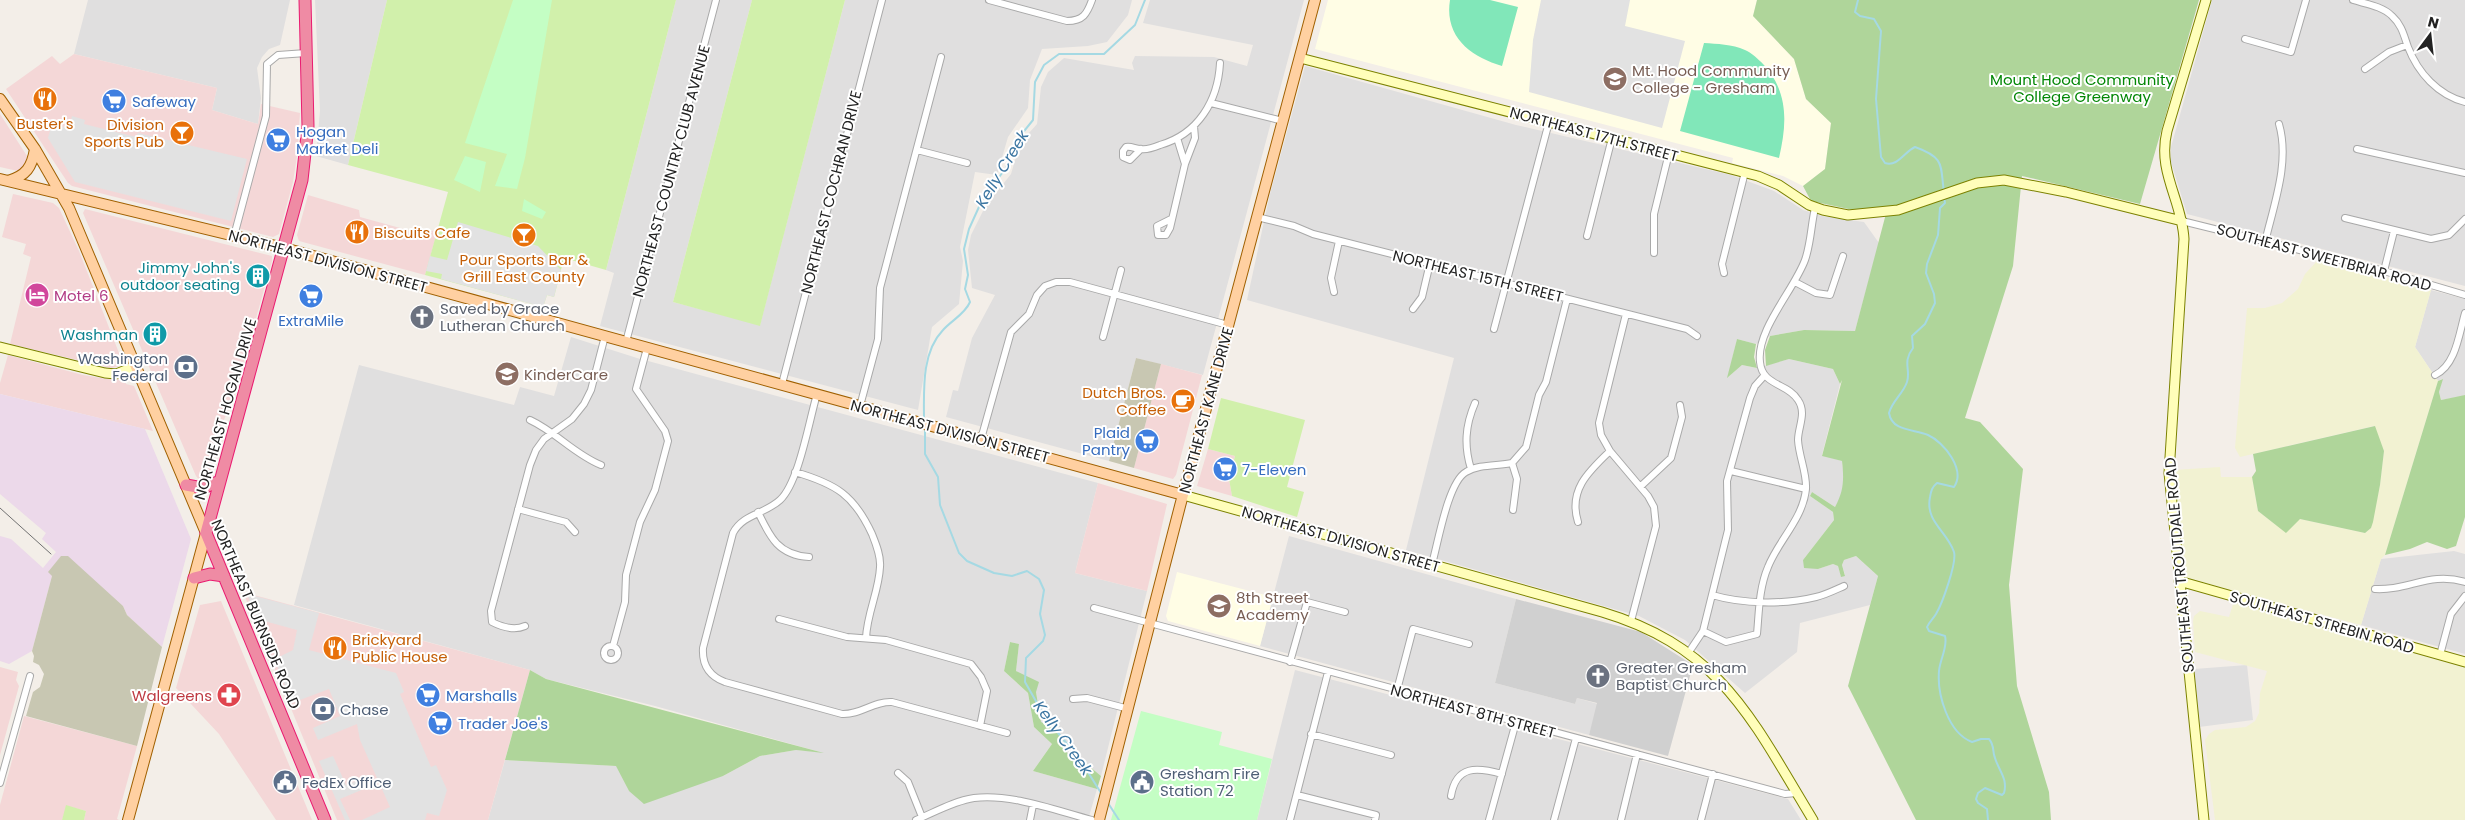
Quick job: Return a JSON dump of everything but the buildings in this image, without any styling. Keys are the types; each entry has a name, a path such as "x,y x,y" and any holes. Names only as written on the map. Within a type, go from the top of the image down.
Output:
{"highway":[{"name":"NORTHEAST HOGAN DRIVE","path":"206,533 299,195 308,138 305,0"},
{"path":"186,484 203,488 220,481"},
{"name":"NORTHEAST BURNSIDE ROAD","path":"206,533 326,820"},
{"path":"194,578 210,574 224,576"}],"main road":[{"name":"NORTHEAST KANE DRIVE","path":"1099,820 1183,495 1315,0"},
{"name":"NORTHEAST BURNSIDE ROAD","path":"0,99 35,149 61,194 82,237 206,533"},
{"path":"4,180 20,177 28,171 35,149"},
{"name":"NORTHEAST DIVISION STREET","path":"4,180 284,248 1183,495"},
{"name":"NORTHEAST HOGAN DRIVE","path":"128,820 206,533"}],"street":[{"name":"NORTHEAST COUNTRY CLUB AVENUE","path":"626,342 716,0"},
{"name":"NORTHEAST COCHRAN DRIVE","path":"782,384 882,0"},
{"path":"989,0 1067,21 1077,21 1083,18 1092,0"},
{"name":"SOUTHEAST TROUTDALE ROAD","path":"2204,820 2169,463 2184,249 2182,221 2167,176 2163,151 2206,0"},
{"path":"2245,39 2291,52 2306,0"},
{"path":"2353,0 2373,3 2396,20 2403,32 2415,63 2426,78 2442,92 2465,102"},
{"path":"2365,69 2389,52 2407,45"},
{"path":"234,236 266,116 267,64 278,55 306,53"},
{"path":"860,406 879,333 880,288 941,57"},
{"name":"NORTHEAST 17TH STREET","path":"1300,58 1745,172 1772,181 1815,208 1848,215 1882,212 1926,202 1976,183 2004,180 2066,192 2182,221"},
{"path":"1141,149 1177,138 1194,126 1211,103 1218,82 1220,63"},
{"path":"1211,103 1283,121"},
{"path":"1494,329 1549,122"},
{"path":"2265,242 2283,163 2284,145 2279,124"},
{"path":"1171,219 1185,164 1194,138 1194,126"},
{"path":"1177,138 1185,164"},
{"path":"1587,236 1612,138"},
{"path":"2357,149 2465,173"},
{"path":"917,150 967,162"},
{"path":"1654,253 1654,214 1669,153"},
{"path":"1724,273 1722,264 1745,172"},
{"path":"1703,631 1730,642 1757,634 1760,602 1768,566 1797,517 1806,489 1798,446 1802,422 1801,405 1790,391 1769,381 1764,376 1760,363 1762,345 1776,314 1795,282 1808,252 1810,226 1815,208"},
{"name":"NORTHEAST 15TH STREET","path":"1257,217 1339,241 1688,330 1697,336"},
{"path":"2344,218 2423,238 2437,239 2449,234 2464,223"},
{"name":"SOUTHEAST SWEETBRIAR ROAD","path":"2182,221 2384,271 2465,295"},
{"path":"2384,271 2394,231"},
{"path":"1334,292 1331,278 1339,241"},
{"path":"1795,282 1816,293 1830,295 1843,256"},
{"path":"1413,310 1422,297 1430,263"},
{"path":"1103,337 1121,270"},
{"path":"981,439 1011,332 1026,317 1041,290 1056,282 1070,282 1228,325"},
{"path":"1432,564 1454,485 1461,476 1471,469 1512,464 1526,447 1539,395 1546,382 1567,298"},
{"path":"2435,375 2443,371 2451,360 2465,313"},
{"path":"1626,314 1599,416 1601,435 1610,451 1641,486 1654,507 1656,526 1631,621"},
{"path":"525,626 514,629 500,626 492,622 491,612 518,509 536,450 552,432 572,419 584,404 591,390 605,336"},
{"path":"0,347 105,374 116,374 136,366"},
{"path":"613,646 625,602 626,575 638,531 655,490 668,441 665,431 636,389 647,348"},
{"path":"1689,652 1703,631 1728,530 1726,490 1750,398 1755,386 1764,376"},
{"path":"817,394 796,472 786,493 779,501 740,522 731,540 703,648 706,674 725,682 842,714 855,713 879,702 892,702 1007,733"},
{"path":"1471,469 1465,442 1475,403"},
{"path":"1641,486 1671,458 1682,417 1680,405"},
{"path":"530,420 552,432 578,454 601,465"},
{"path":"1578,522 1575,511 1580,485 1588,471 1610,451"},
{"path":"1512,464 1517,479 1513,510"},
{"path":"1731,471 1806,489"},
{"path":"796,472 828,483 849,497 864,516 876,544 880,569 866,626 866,638"},
{"name":"NORTHEAST DIVISION STREET","path":"1183,495 1631,621 1659,634 1689,652 1720,680 1741,704 1814,820"},
{"path":"518,509 566,522 575,532"},
{"path":"758,512 766,529 785,552 795,556 809,557"},
{"path":"2375,590 2395,589 2436,578 2465,582"},
{"name":"SOUTHEAST STREBIN ROAD","path":"2180,582 2465,662"},
{"path":"1712,595 1731,601 1760,602 1816,597 1844,586"},
{"path":"2440,655 2451,614 2465,596"},
{"path":"1290,662 1307,602 1345,612"},
{"name":"NORTHEAST 8TH STREET","path":"1094,608 1150,625 1785,794 1797,793"},
{"path":"779,619 848,637 886,640 971,664 981,677 986,691 987,700 980,726"},
{"path":"1396,690 1413,629 1469,644"},
{"path":"1290,820 1328,672"},
{"path":"0,783 30,676"},
{"path":"1073,699 1087,698 1129,709"},
{"path":"1489,820 1516,722"},
{"path":"1312,734 1391,755"},
{"path":"1554,820 1576,738"},
{"path":"1621,820 1637,754"},
{"path":"1451,796 1456,780 1468,771 1483,769 1502,774"},
{"path":"898,772 908,782 919,819 958,803 976,798 1000,798 1092,820"},
{"path":"1701,820 1713,774"},
{"path":"1297,795 1376,815 1375,820"},
{"path":"1030,820 1033,806"}],"shaded area":[{"path":"88,0 290,0 280,45 269,49 262,57 257,68 261,98 258,124 212,110 217,88 74,54"},
{"path":"315,0 387,0 348,165 316,156 320,111"},
{"path":"676,0 752,0 673,302 760,325 845,0 1132,0 1128,15 1107,42 1088,46 1042,49 1030,80 1028,108 1008,137 997,175 975,172 960,247 963,261 959,304 932,327 918,410 600,326 614,273 606,270"},
{"path":"1150,0 1304,0 1203,375 1136,358 1109,461 946,417 953,390 958,391 972,338 995,295 972,288 968,250 971,235 985,207 1011,174 1020,143 1037,124 1041,87 1048,72 1064,58 1134,70 1132,63 1135,56 1214,57 1247,66 1253,45 1143,23"},
{"name":"Mt. Hood Community College - Gresham","path":"1328,0 1757,0 1753,16 1794,59 1806,99 1831,123 1825,169 1803,186 1783,176 1732,163 1733,158 1315,49"},
{"path":"1541,0 1630,0 1625,26 1685,41 1662,128 1529,92 1533,40"},
{"path":"2212,0 2465,0 2465,286 2187,214 2171,162 2171,147"},
{"path":"74,54 217,88 212,110 258,124 261,104 300,113 293,182 279,234 273,237 72,186 68,183 6,89 52,56 60,64"},
{"path":"1305,66 1516,125 1731,175 1774,191 1803,210 1822,216 1864,222 1879,243 1855,331 1804,330 1770,336 1756,344 1737,339 1728,377 1742,365 1757,368 1789,359 1833,369 1840,384 1822,455 1842,461 1844,480 1842,495 1835,507 1812,492 1810,496 1833,512 1834,520 1803,560 1818,569 1833,564 1838,566 1841,576 1845,575 1842,565 1844,560 1856,556 1878,576 1870,605 1800,623 1797,652 1745,693 1685,640 1639,616 1406,550 1454,358 1247,300 1270,194"},
{"path":"0,114 27,156 25,166 18,171 0,167"},
{"path":"72,116 85,120 84,124 136,137 138,133 247,159 231,221 75,182 48,138 52,124 69,128"},
{"path":"13,194 53,203 59,208 79,251 121,358 121,366 111,368 10,344 31,257 23,254 26,244 2,237"},
{"path":"308,195 359,210 360,217 422,234 438,229 425,275 299,241 297,235"},
{"path":"85,209 272,256 234,397 223,422 209,476 205,481 200,481 196,476 83,213"},
{"path":"458,222 538,246 561,270 554,297 547,295 543,307 441,279 442,274 426,271 430,256 447,260"},
{"path":"2318,260 2431,290 2415,347 2438,381 2385,555 2381,559 2361,625 2183,578 2174,470 2220,467 2221,477 2252,477 2258,511 2276,525 2300,519 2365,533 2371,528 2380,485 2384,451 2374,426 2240,457 2235,448 2247,308 2265,308 2282,303 2298,289 2305,274"},
{"path":"2431,290 2465,299 2465,395 2463,396 2441,400 2439,392 2442,379 2438,381 2415,347"},
{"path":"571,337 637,358 1098,483 1075,573 1147,591 1101,776 1083,761 1067,753 1059,732 1051,726 1041,723 1036,692 1016,671 1019,644 1010,642 1004,671 1028,693 1034,727 1052,744 1033,771 1097,789 1088,820 488,820 505,760 617,766 629,791 723,776 760,756 796,750 820,752 655,706 546,679 530,670 294,605 359,365 514,405 520,387 554,396"},
{"path":"8,355 83,375 107,379 124,378 126,384 134,386 153,431 0,394 0,383"},
{"path":"1136,358 1161,364 1134,468 1109,461"},
{"path":"1161,364 1202,375 1176,475 1173,479 1134,468"},
{"path":"0,394 145,429 191,539 162,647 127,615 123,606 52,576 32,651 9,664 0,661 0,536 11,539 43,568 56,552 42,539 46,533 0,494"},
{"path":"1208,449 1235,456 1229,479 1232,496 1197,486"},
{"path":"1098,483 1167,504 1147,591 1075,573"},
{"path":"1289,536 1516,599 1495,683 1575,704 1577,698 1598,704 1589,735 1260,646"},
{"path":"2454,551 2465,554 2465,654 2361,625 2381,559"},
{"path":"61,556 68,556 123,606 127,615 162,647 137,746 26,716 33,692 40,687 44,674 39,665 33,662 34,656 32,651 52,576 48,572"},
{"name":"8th Street Academy","path":"1177,572 1273,597 1260,646 1168,621 1166,616"},
{"path":"243,592 530,670 488,820 337,820"},
{"path":"247,594 319,613 309,650 396,673 404,692 400,694 431,767 436,765 447,790 439,816 427,813 425,820 362,820 390,807 360,740 357,724 318,740 313,728 340,716 329,689 292,703 276,663 282,661 281,656 293,650 297,630 257,619"},
{"path":"1516,599 1641,632 1693,665 1668,756 1589,735 1597,703 1577,698 1575,704 1495,683"},
{"path":"221,601 312,820 276,820 219,734 176,688 200,605"},
{"path":"2234,601 2465,667 2465,820 2215,820 2205,740 2215,730 2246,727 2255,721 2259,713 2260,693 2267,671 2195,652 2193,621 2194,616 2200,611 2229,617"},
{"path":"2247,665 2253,720 2199,727 2194,669"},
{"path":"0,667 18,672 16,680 19,686 0,755"},
{"path":"1295,670 1788,799 1801,820 1257,820"},
{"path":"24,716 137,746 117,819 119,820 84,820 86,811 67,806 62,820 0,820 0,805"},
{"path":"333,756 346,785 367,777 371,786 340,799 350,820 345,820 319,761"}],"green space":[{"path":"387,0 676,0 606,270 564,258 554,297 547,295 543,307 425,275 448,192 348,165"},
{"path":"513,0 552,0 525,158 517,189 495,186 507,154 465,143"},
{"path":"752,0 845,0 760,326 673,302"},
{"path":"1450,0 1490,0 1518,7 1502,66 1480,57 1462,44 1451,25 1449,13"},
{"name":"Mount Hood Community College Greenway","path":"1757,0 2199,0 2140,204 2022,176 2013,266 1965,418 1980,422 2023,469 2009,585 2017,686 2049,792 2051,820 1916,820 1848,686 1878,576 1856,556 1844,560 1842,565 1845,576 1841,577 1838,566 1833,564 1818,569 1804,568 1803,560 1834,520 1833,512 1810,496 1812,492 1835,507 1842,490 1842,461 1822,456 1842,380 1840,384 1833,369 1789,359 1766,366 1765,350 1770,336 1804,330 1855,331 1888,206 1858,211 1811,201 1803,186 1825,169 1831,123 1806,99 1794,59 1753,16"},
{"path":"1704,43 1730,45 1745,50 1759,60 1771,75 1778,86 1784,109 1784,133 1779,158 1680,131"},
{"path":"465,156 486,162 480,192 454,180"},
{"path":"524,199 546,212 542,219 522,211"},
{"path":"1737,339 1756,344 1754,357 1757,368 1742,365 1727,378"},
{"path":"2443,379 2439,392 2441,400 2465,395 2465,517 2456,546 2447,549 2427,542 2410,549 2385,555 2438,381"},
{"path":"1221,398 1305,420 1287,487 1304,492 1297,517 1232,496 1229,479 1235,456 1208,449"},
{"path":"2375,426 2384,451 2373,522 2371,528 2365,533 2300,519 2286,533 2258,511 2252,477 2256,471 2253,454"},
{"path":"1010,642 1019,644 1016,671 1039,682 1036,692 1041,722 1058,733 1067,753 1083,761 1101,776 1097,789 1033,771 1052,744 1034,727 1028,693 1004,671"},
{"path":"530,670 546,679 824,753 796,750 760,756 723,776 644,804 629,791 616,766 505,760"},
{"path":"1141,711 1222,732 1219,745 1272,759 1257,820 1111,820"},
{"path":"66,805 86,811 84,820 62,820"}],"waterway":[{"name":"Kelly Creek","path":"924,421 925,373 931,350 943,330 962,313 970,302 965,289 968,275 964,249 969,229 983,198 1006,168 1016,141 1033,120 1035,82 1044,65 1059,54 1104,54 1135,25 1145,0"},
{"path":"1858,0 1855,12 1860,16 1874,19 1881,31 1876,99 1881,157 1885,163 1890,164 1915,147 1925,151 1937,159 1940,164 1944,192"},
{"path":"1944,197 1945,203 1940,208 1938,235 1927,264 1926,273 1934,294 1935,303 1925,324 1912,336 1913,348 1907,362 1907,382 1889,413 1891,419 1899,427 1928,435 1940,444 1952,457 1957,473 1954,487 1937,483 1930,495 1929,506 1931,513 1951,545 1954,557 1942,602 1927,627 1929,631 1945,636 1946,640 1939,671 1939,680 1942,701 1950,722 1956,730 1972,742 1989,739 2004,779 2005,788 2002,795 1985,788 1978,793 1976,799 1978,803 1987,809 1988,820"},
{"name":"Kelly Creek","path":"925,428 925,454 938,477 940,505 959,553 967,561 994,573 1012,576 1027,571 1039,579 1044,590 1040,614 1045,635 1043,641 1026,658 1025,682 1045,717 1081,761 1101,793"},
{"name":"Kelly Creek","path":"1108,803 1119,820"}],"tram line":[{"path":"0,508 51,554"}],"place":[{"name":"Mt. Hood Community College - Gresham","path":"1615,79"},
{"name":"Buster's","path":"45,99"},
{"name":"Safeway","path":"114,101"},
{"name":"Division Sports Pub","path":"182,133"},
{"name":"Hogan Market Deli","path":"278,140"},
{"name":"Biscuits Cafe","path":"357,232"},
{"name":"Pour Sports Bar & Grill East County","path":"524,235"},
{"name":"Jimmy John's outdoor seating","path":"258,276"},
{"name":"Motel 6","path":"37,295"},
{"name":"ExtraMile","path":"311,296"},
{"name":"Saved by Grace Lutheran Church","path":"422,317"},
{"name":"Washman","path":"155,334"},
{"name":"Washington Federal","path":"186,367"},
{"name":"KinderCare","path":"507,374"},
{"name":"Dutch Bros. Coffee","path":"1183,401"},
{"name":"Plaid Pantry","path":"1147,441"},
{"name":"7-Eleven","path":"1225,469"},
{"name":"8th Street Academy","path":"1219,606"},
{"name":"Brickyard Public House","path":"335,648"},
{"name":"Greater Gresham Baptist Church","path":"1598,676"},
{"name":"Walgreens","path":"229,695"},
{"name":"Marshalls","path":"428,695"},
{"name":"Chase","path":"323,709"},
{"name":"Trader Joe's","path":"440,723"},
{"name":"FedEx Office","path":"285,782"},
{"name":"Gresham Fire Station 72","path":"1142,782"}]}
